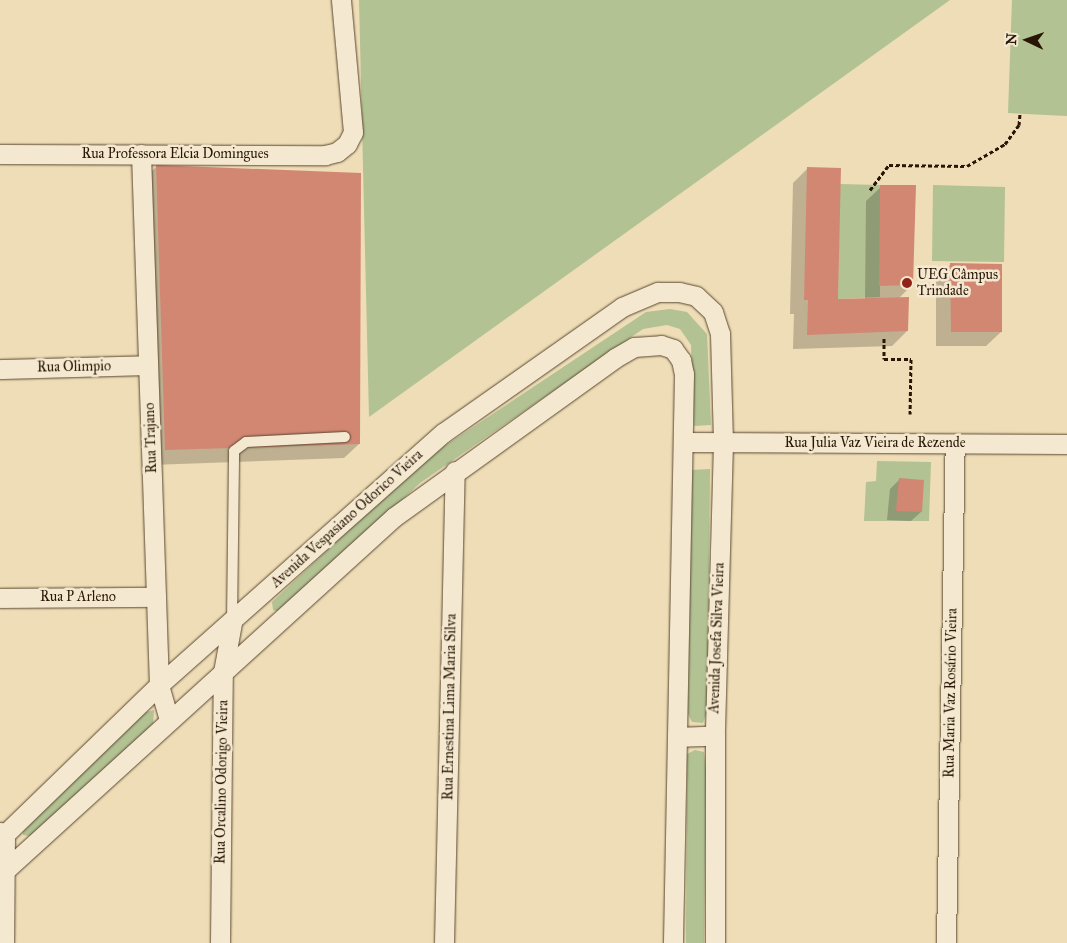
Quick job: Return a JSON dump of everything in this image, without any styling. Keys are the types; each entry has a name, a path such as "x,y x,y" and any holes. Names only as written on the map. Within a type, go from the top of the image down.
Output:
{"street":[{"name":"Rua Professora Elcia Domingues","path":"0,154 325,155 337,152 347,144 352,132 353,119 341,0"},
{"name":"Rua Trajano","path":"141,154 159,685 169,721"},
{"name":"Avenida Vespasiano Odorico Vieira","path":"2,835 159,685 232,623 443,433 622,307 658,292 696,296 713,312 720,334"},
{"name":"Avenida Josefa Silva Vieira","path":"715,943 715,736 723,442 720,334"},
{"path":"2,873 394,517 455,471 634,347 661,345 673,350 681,360 684,374 673,943"},
{"name":"Rua Olimpio","path":"0,369 148,365"},
{"name":"Rua Julia Vaz Vieira de Rezende","path":"684,442 1067,444"},
{"name":"Rua Maria Vaz Rosário Vieira","path":"946,943 955,444"},
{"name":"Rua Ernestina Lima Maria Silva","path":"444,943 455,471"},
{"name":"Rua P Arleno","path":"0,598 156,597"},
{"name":"Rua Orcalino Odorigo Vieira","path":"220,943 223,672 232,623"},
{"path":"677,737 715,736"},
{"path":"2,835 4,943"}],"lane":[{"path":"232,623 234,451 246,442 345,437"}],"path":[{"path":"870,190 889,165 967,166 1005,144 1019,125 1020,114"},
{"path":"884,338 884,359 911,359 910,414"}],"green space":[{"path":"359,0 950,0 369,417"},
{"path":"1012,0 1067,0 1067,116 1008,113"},
{"path":"839,184 880,185 880,297 838,299"},
{"path":"933,185 1005,187 1004,262 932,261"},
{"path":"670,309 687,312 707,334 711,425 694,426 691,345 680,329 667,325 643,329 420,483 280,612 273,610 272,602 425,459 646,312"},
{"path":"877,461 931,462 929,521 864,521 866,482 876,481"},
{"path":"710,469 707,711 703,723 692,722 688,714 690,470"},
{"path":"154,710 153,726 30,836 23,835 22,823 143,713"},
{"path":"695,750 704,752 706,769 704,943 686,943 687,754"}],"building":[{"path":"156,165 361,173 360,444 165,450"},
{"path":"807,167 841,168 838,299 909,297 908,331 807,335 808,300 804,300"},
{"path":"880,185 916,185 913,285 879,286"},
{"path":"950,263 1002,264 1002,332 951,332"},
{"path":"899,478 924,480 922,512 896,511"}],"place":[{"name":"UEG Câmpus Trindade","path":"907,283"}]}
